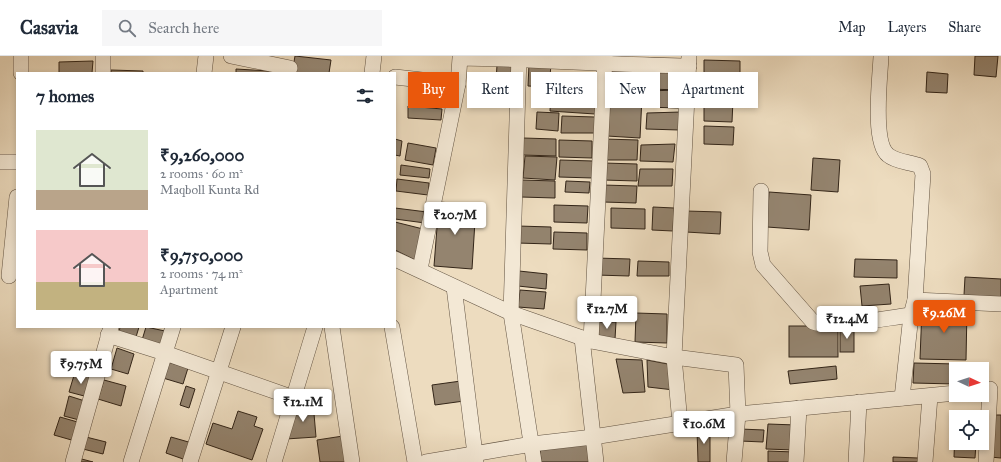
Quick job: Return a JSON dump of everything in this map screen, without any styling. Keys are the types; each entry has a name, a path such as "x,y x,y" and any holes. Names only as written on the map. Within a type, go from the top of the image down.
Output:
{"street":[{"path":"20,72 21,56"},
{"path":"103,56 103,72"},
{"path":"204,72 206,56"},
{"path":"231,56 290,66"},
{"path":"372,72 374,56"},
{"path":"519,57 511,313 534,462"},
{"path":"459,72 460,58 519,57 689,61 674,357 680,423"},
{"path":"881,57 877,129 881,145 887,155 894,159 920,166 923,174 924,186 915,300 911,315 902,398"},
{"path":"596,462 586,339 605,60"},
{"path":"396,77 408,78"},
{"path":"420,269 453,108"},
{"path":"0,162 16,162"},
{"path":"760,191 760,252 762,265 813,322 821,324 836,324 911,315"},
{"path":"9,276 16,207"},
{"path":"396,259 420,269 454,287 511,313 586,339 674,357 736,365 738,414 734,462"},
{"path":"454,287 476,459"},
{"path":"915,300 1001,304"},
{"path":"131,462 173,328"},
{"path":"190,462 233,328"},
{"path":"274,462 315,328"},
{"path":"332,328 352,462"},
{"path":"392,328 415,462"},
{"path":"73,462 110,331 165,353 294,398"},
{"path":"986,462 991,390"},
{"path":"426,462 476,459 532,444 593,437 738,414 949,394"},
{"path":"925,462 930,396"},
{"path":"856,462 859,402"},
{"path":"796,462 799,408"}],"building":[{"path":"295,56 331,60 329,72 292,72"},
{"path":"975,56 998,56 996,77 974,75"},
{"path":"704,60 740,61 740,72 704,72"},
{"path":"93,61 92,72 59,72 59,62"},
{"path":"529,64 551,65 550,72 531,72 531,86 528,86"},
{"path":"497,65 513,66 513,72 497,72"},
{"path":"236,69 269,71 269,72 236,72"},
{"path":"111,70 143,71 143,72 111,72"},
{"path":"611,70 645,71 645,72 611,72"},
{"path":"668,72 668,90 660,89 660,73"},
{"path":"927,72 948,74 947,93 926,92"},
{"path":"668,90 668,108 660,107 660,91"},
{"path":"408,108 442,109 441,120 408,118"},
{"path":"550,108 595,108 595,114 550,111"},
{"path":"608,108 641,108 640,138 607,136"},
{"path":"704,108 733,108 732,122 704,121"},
{"path":"537,112 559,113 558,131 536,129"},
{"path":"681,112 679,130 646,129 647,113"},
{"path":"562,116 595,117 595,133 561,133"},
{"path":"704,126 734,127 733,145 704,144"},
{"path":"523,138 556,139 556,156 522,155"},
{"path":"396,139 402,141 400,156 396,155"},
{"path":"604,139 638,140 637,160 604,160"},
{"path":"559,140 592,141 592,158 559,157"},
{"path":"408,143 436,148 433,165 405,160"},
{"path":"675,144 673,162 640,161 641,145"},
{"path":"525,156 557,157 555,180 523,178"},
{"path":"813,158 840,160 838,192 811,190"},
{"path":"560,160 593,161 593,178 559,177"},
{"path":"604,163 637,164 637,181 603,180"},
{"path":"401,165 430,169 429,178 400,175"},
{"path":"640,169 673,169 672,186 638,186"},
{"path":"397,179 429,183 428,195 396,191"},
{"path":"522,180 555,181 555,198 521,197"},
{"path":"566,181 590,182 589,193 565,192"},
{"path":"603,185 637,186 636,203 603,202"},
{"path":"769,192 811,195 809,230 767,227"},
{"path":"439,202 476,205 472,269 434,266"},
{"path":"554,205 588,206 587,223 554,222"},
{"path":"653,207 674,208 673,231 652,230"},
{"path":"396,208 427,212 425,223 396,219"},
{"path":"611,208 645,209 645,229 611,228"},
{"path":"686,211 721,212 720,234 686,232"},
{"path":"396,222 423,229 415,260 396,250"},
{"path":"518,226 551,227 551,244 517,243"},
{"path":"554,232 587,233 587,250 553,249"},
{"path":"596,258 630,259 629,276 596,275"},
{"path":"855,259 897,260 897,278 854,277"},
{"path":"638,261 669,262 669,276 637,276"},
{"path":"519,271 547,274 546,289 518,286"},
{"path":"965,277 1001,279 1001,298 964,295"},
{"path":"889,284 891,304 862,306 860,286"},
{"path":"520,290 546,292 544,309 518,307"},
{"path":"922,308 967,309 966,360 920,359"},
{"path":"636,313 667,314 667,343 635,342"},
{"path":"599,322 616,322 615,339 598,338"},
{"path":"789,326 838,326 838,357 789,357"},
{"path":"840,327 854,327 854,352 840,352"},
{"path":"120,328 139,328 136,337 119,333"},
{"path":"146,328 165,331 161,346 142,340"},
{"path":"117,348 134,354 128,374 111,369"},
{"path":"616,359 642,360 645,392 623,393"},
{"path":"647,360 673,365 674,390 648,387"},
{"path":"168,362 188,368 183,384 163,378"},
{"path":"914,363 949,364 949,384 913,383"},
{"path":"836,366 837,379 790,384 788,371"},
{"path":"75,372 93,377 88,397 69,392"},
{"path":"104,380 126,386 121,406 98,399"},
{"path":"461,381 464,401 435,405 432,385"},
{"path":"186,386 195,389 189,408 180,405"},
{"path":"69,396 88,402 83,421 64,416"},
{"path":"313,402 316,437 286,439 297,405"},
{"path":"238,411 257,417 254,426 263,429 252,460 206,444 213,423 232,429"},
{"path":"992,415 1001,415 1001,458 990,457"},
{"path":"60,417 81,423 75,441 54,435"},
{"path":"768,424 796,425 795,450 766,449"},
{"path":"697,429 710,429 710,462 698,462"},
{"path":"740,429 764,430 763,442 740,441"},
{"path":"343,436 347,462 320,462 317,440"},
{"path":"86,437 106,442 103,454 83,449"},
{"path":"171,437 192,443 186,460 166,453"},
{"path":"590,443 592,462 541,462 540,448"},
{"path":"954,450 976,450 975,458 954,457"},
{"path":"768,451 794,452 794,462 768,462"},
{"path":"893,457 918,458 918,462 893,462"},
{"path":"78,458 93,462 77,462"}]}
